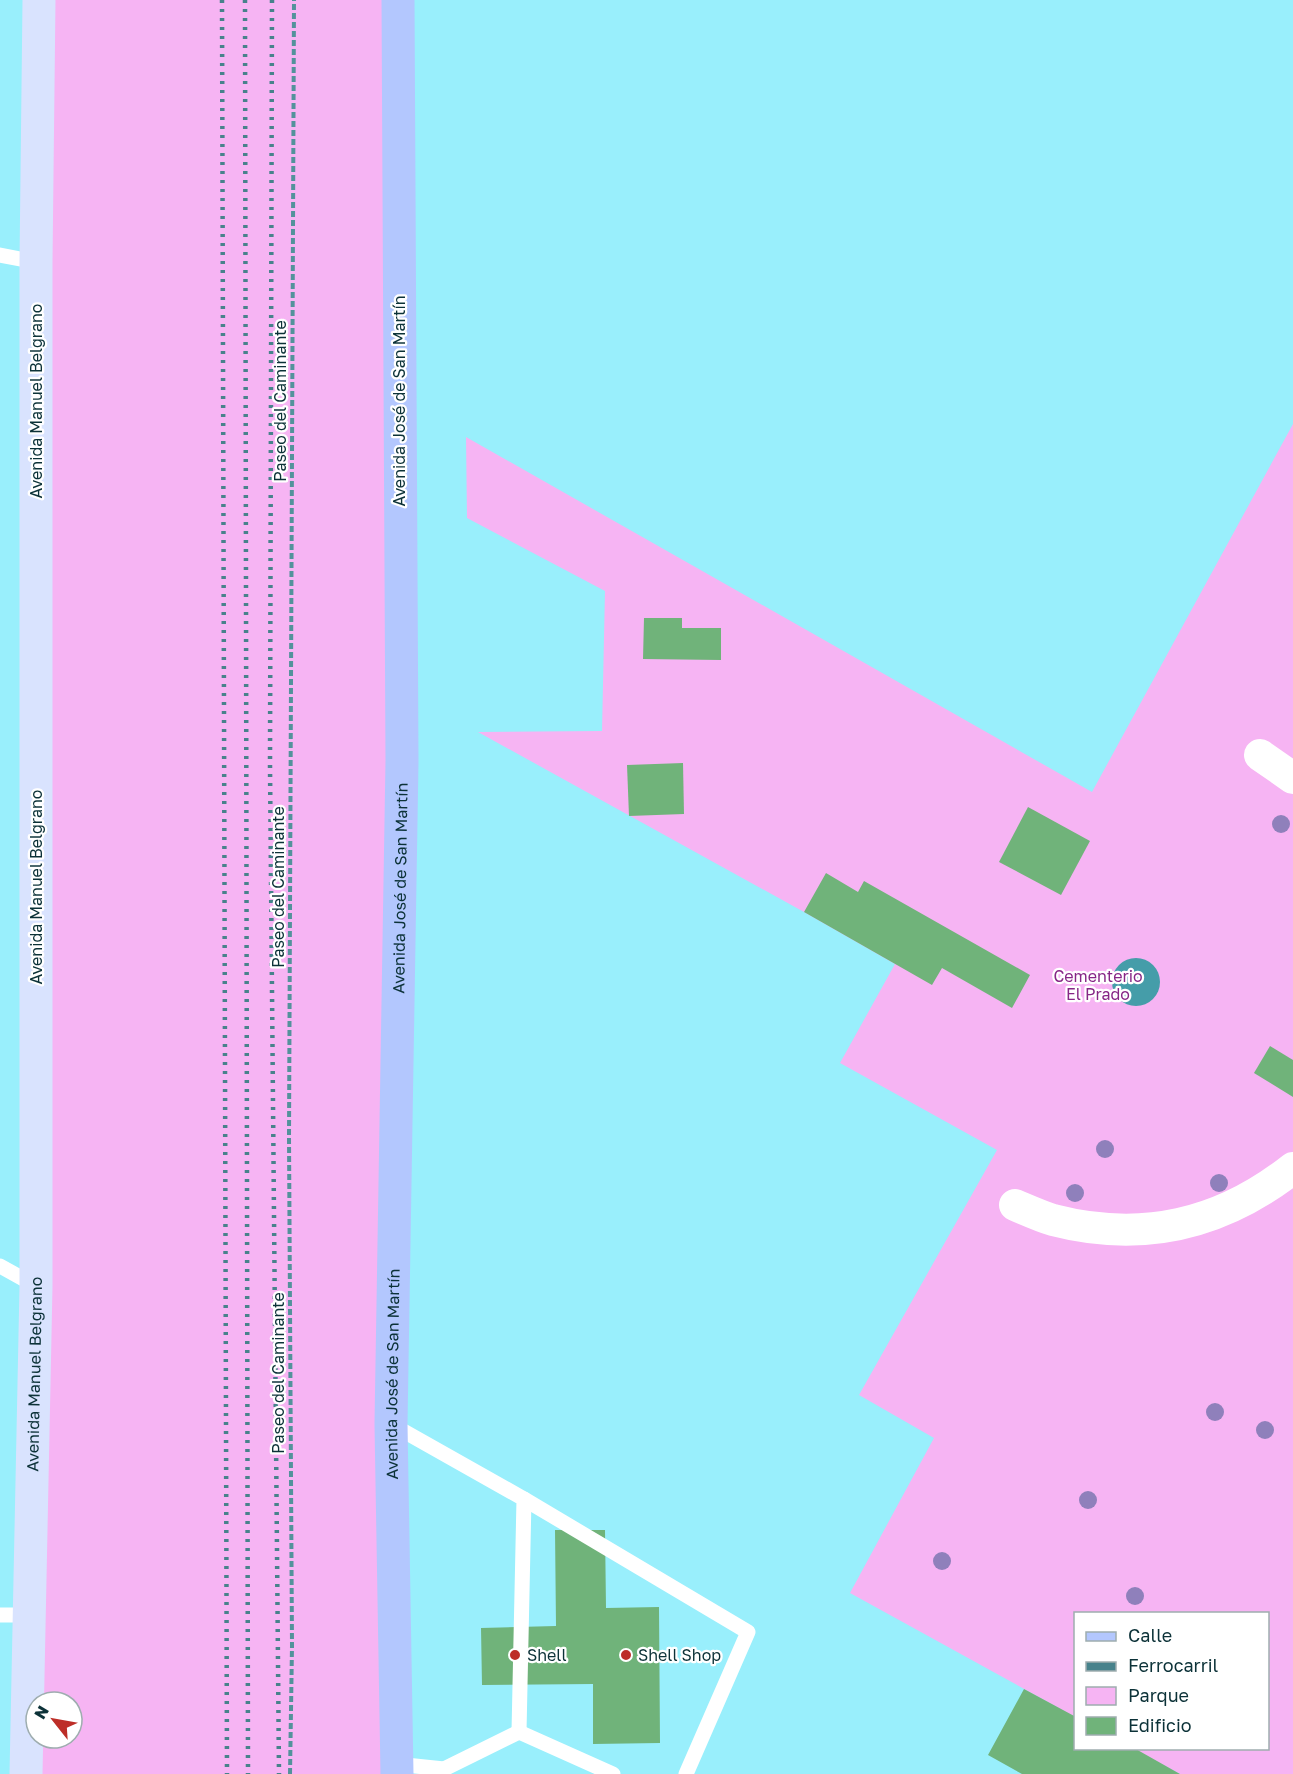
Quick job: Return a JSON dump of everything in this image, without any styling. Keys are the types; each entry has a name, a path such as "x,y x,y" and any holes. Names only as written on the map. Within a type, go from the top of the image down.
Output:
{"main road":[{"name":"Avenida Manuel Belgrano","path":"26,1774 15,1615 36,1286 36,262 39,0"},
{"name":"Avenida José de San Martín","path":"396,1769 391,1424 402,760 398,0"}],"street":[{"path":"1260,755 1293,778"},
{"path":"1014,1205 1051,1219 1091,1228 1131,1230 1164,1228 1196,1221 1226,1210 1256,1195 1293,1168"}],"lane":[{"path":"0,255 36,262"},
{"path":"0,1266 36,1286"},
{"path":"391,1424 524,1499 748,1632 686,1774"},
{"path":"519,1732 524,1499"},
{"path":"396,1769 444,1769 519,1732"},
{"path":"519,1732 613,1774"}],"path":[{"name":"Paseo del Caminante","path":"290,1774 292,1622 289,1125 294,0"}],"green space":[{"path":"39,0 398,0 397,1774 26,1774 26,1750 84,1750 84,1690 27,1690"},
{"name":"Cementerio El Prado","path":"1293,424 1293,1774 1180,1774 1136,1750 1269,1750 1269,1612 1074,1612 1074,1716 850,1593 934,1438 859,1395 997,1150 840,1063 895,964 478,732 602,731 605,591 467,518 466,437 1092,792"}],"water":[{"path":"1131,958 1141,958 1153,965 1160,977 1160,987 1153,999 1141,1006 1131,1006 1116,995 1112,987 1112,977 1123,962"}],"building":[{"path":"644,618 682,618 682,628 721,628 721,660 643,659"},
{"path":"683,763 684,814 629,816 627,765"},
{"path":"1028,807 1090,841 1061,895 999,862"},
{"path":"826,873 858,892 864,881 1030,975 1012,1008 942,968 932,985 804,912"},
{"path":"1270,1046 1293,1060 1293,1097 1254,1073"},
{"path":"555,1530 605,1530 606,1608 659,1607 660,1743 593,1744 593,1684 482,1685 481,1628 556,1626"},
{"path":"1024,1689 1074,1716 1074,1750 1138,1750 1180,1774 1022,1774 988,1755"}],"railway":[{"path":"222,0 227,1774"},
{"path":"245,0 248,1774"},
{"path":"272,0 270,766 279,1774"}],"place":[{"name":"Shell","path":"515,1655"},
{"name":"Shell Shop","path":"626,1655"}]}
